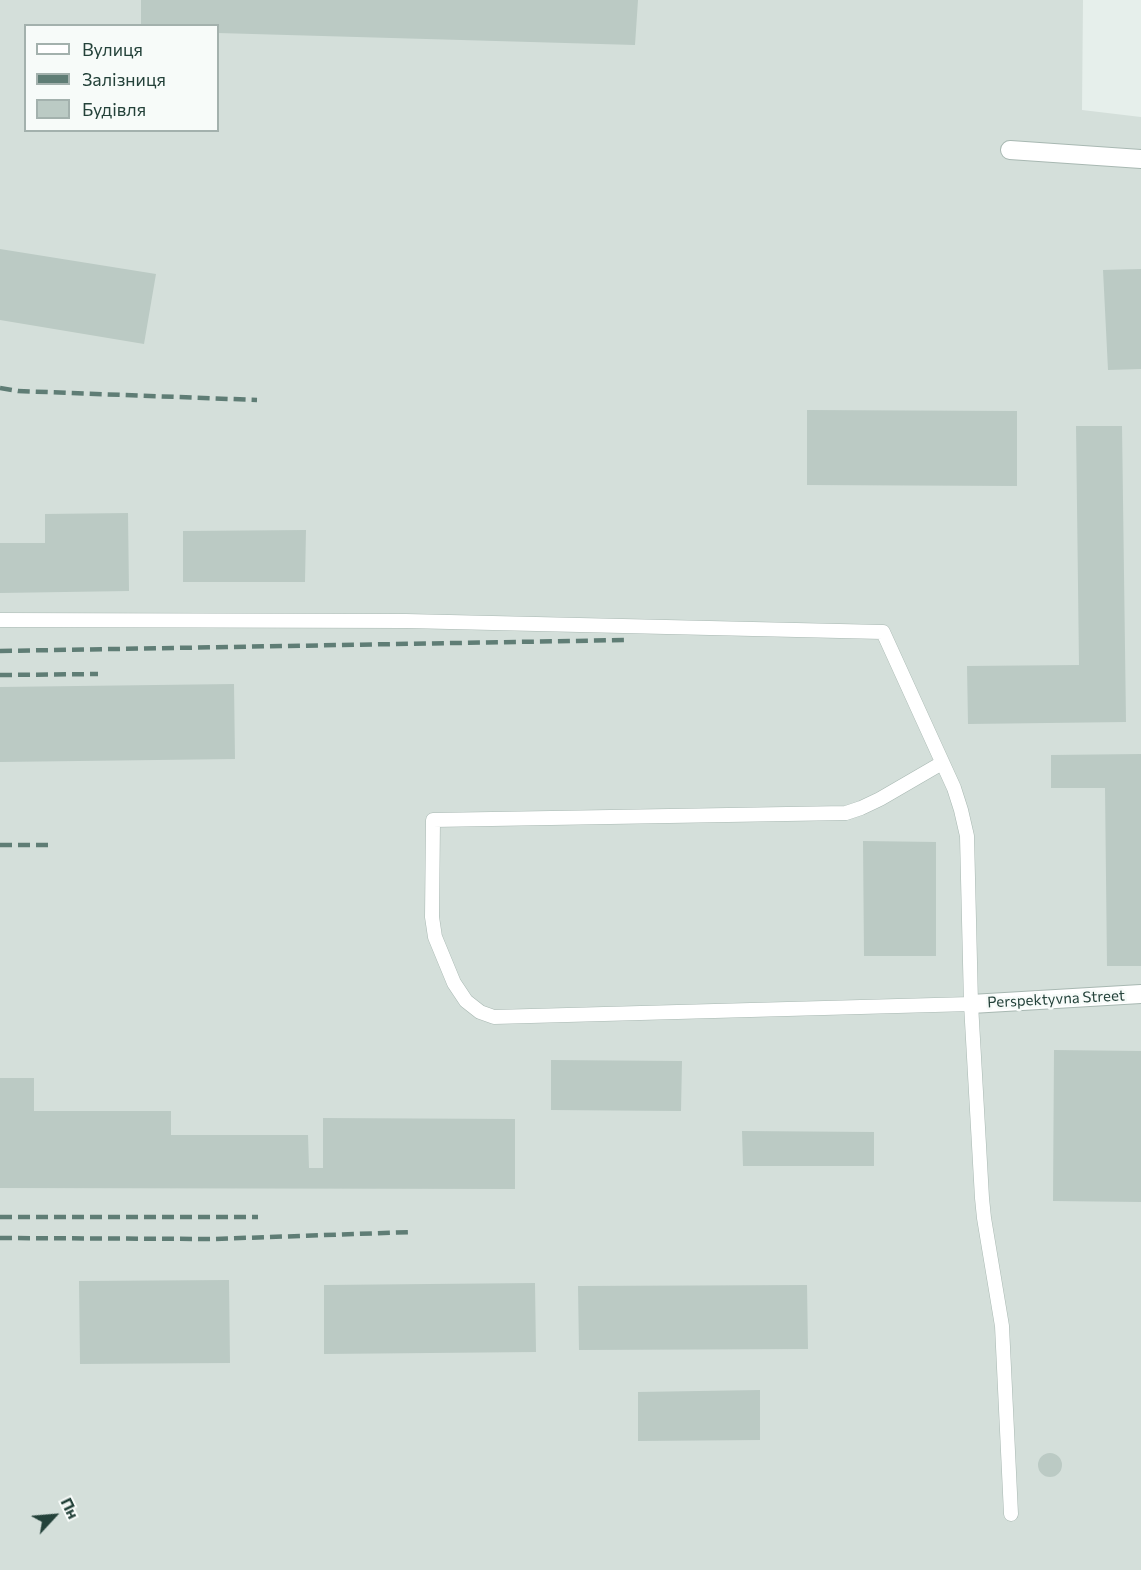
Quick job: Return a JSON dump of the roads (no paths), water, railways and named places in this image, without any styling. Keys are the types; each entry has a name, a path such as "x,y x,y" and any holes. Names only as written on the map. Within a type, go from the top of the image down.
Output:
{"street":[{"path":"1010,150 1141,159"},
{"name":"Perspektyvna Street","path":"971,1004 1141,994"}],"lane":[{"path":"0,620 406,621 883,632 954,788 962,810 967,836 971,1004 984,1218 1002,1326 1011,1514"},
{"path":"942,763 880,799 846,813 433,820 432,917 435,937 454,983 466,1001 480,1012 494,1017 971,1004"}],"railway":[{"path":"0,388 18,391 257,400"},
{"path":"0,651 627,640"},
{"path":"0,675 98,674"},
{"path":"0,845 51,845"},
{"path":"0,1217 258,1217"},
{"path":"0,1238 214,1239 412,1232"}]}
